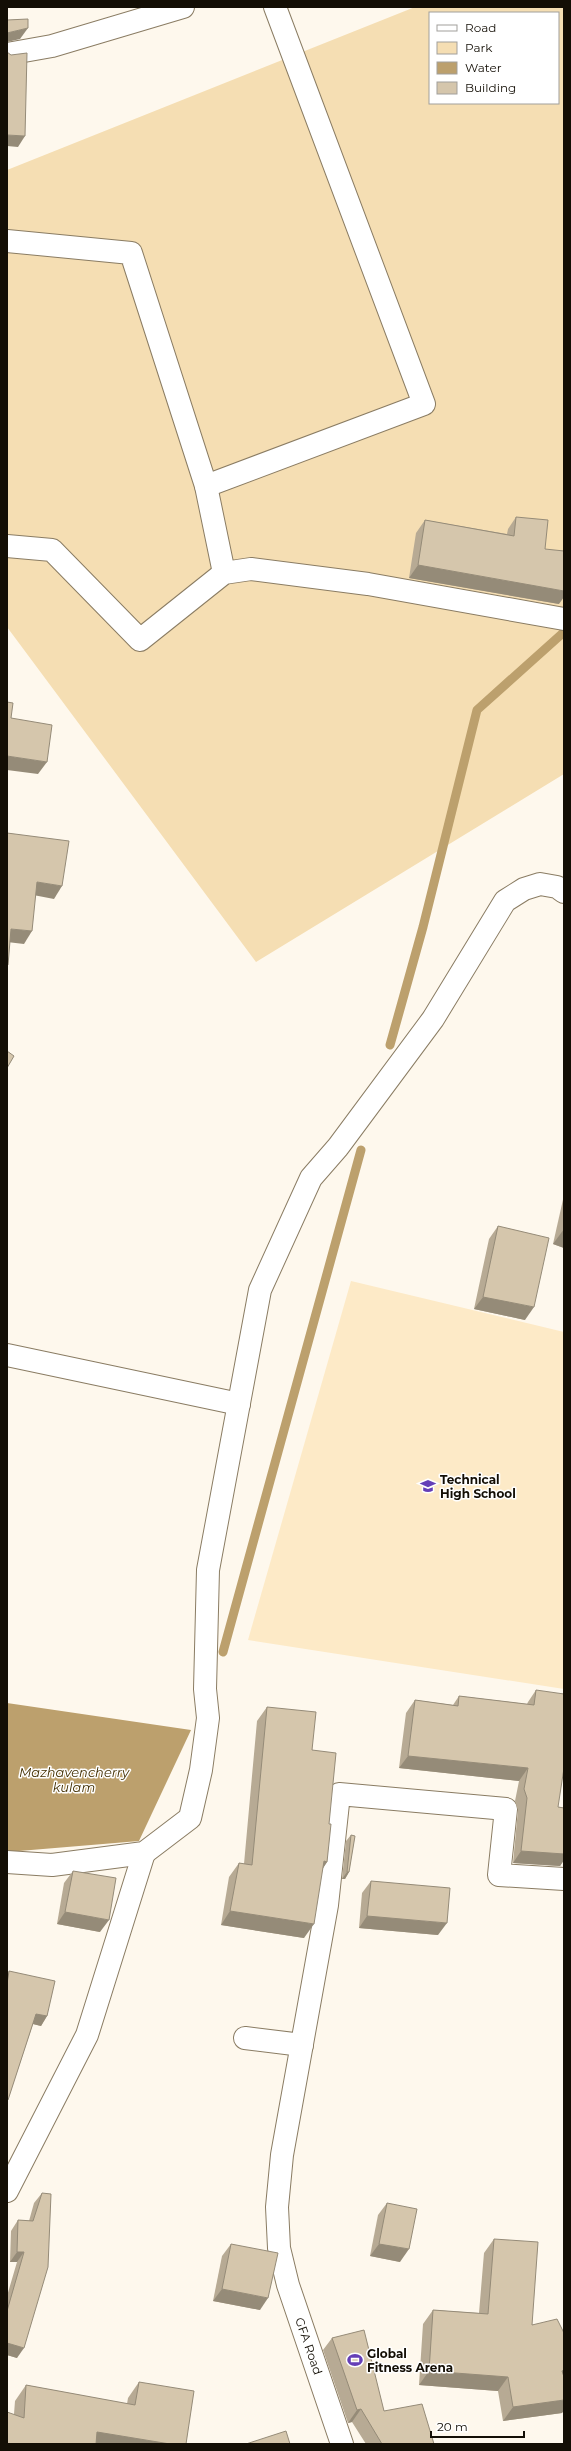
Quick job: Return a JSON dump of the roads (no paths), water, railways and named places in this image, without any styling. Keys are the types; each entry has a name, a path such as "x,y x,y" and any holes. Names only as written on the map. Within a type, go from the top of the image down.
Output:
{"street":[{"path":"7,54 52,46 183,7"},
{"path":"206,486 424,404 275,7"},
{"path":"7,241 131,253 206,486 224,573"},
{"path":"7,546 52,550 140,640 224,573 251,569 368,584 558,618"},
{"path":"7,1862 52,1865 144,1853 190,1818 201,1770 208,1718 205,1689 208,1570 260,1290 311,1178 338,1147 433,1019 505,901 524,889 540,884 562,885"},
{"path":"7,1355 239,1404"},
{"name":"GFA Road","path":"342,2444 288,2285 279,2248 277,2207 282,2155 326,1905 339,1794 506,1809 499,1875 564,1879"},
{"path":"7,2191 87,2035 144,1853"},
{"path":"244,2038 302,2045"}],"water":[{"name":"Mazhavencherry kulam","path":"7,1703 191,1730 139,1841 7,1852"}],"waterway":[{"path":"390,1045 423,927 477,710 564,632"},
{"path":"223,1652 361,1150"}],"place":[{"name":"Technical High School","path":"428,1486"},
{"name":"Global Fitness Arena","path":"355,2360"}]}
